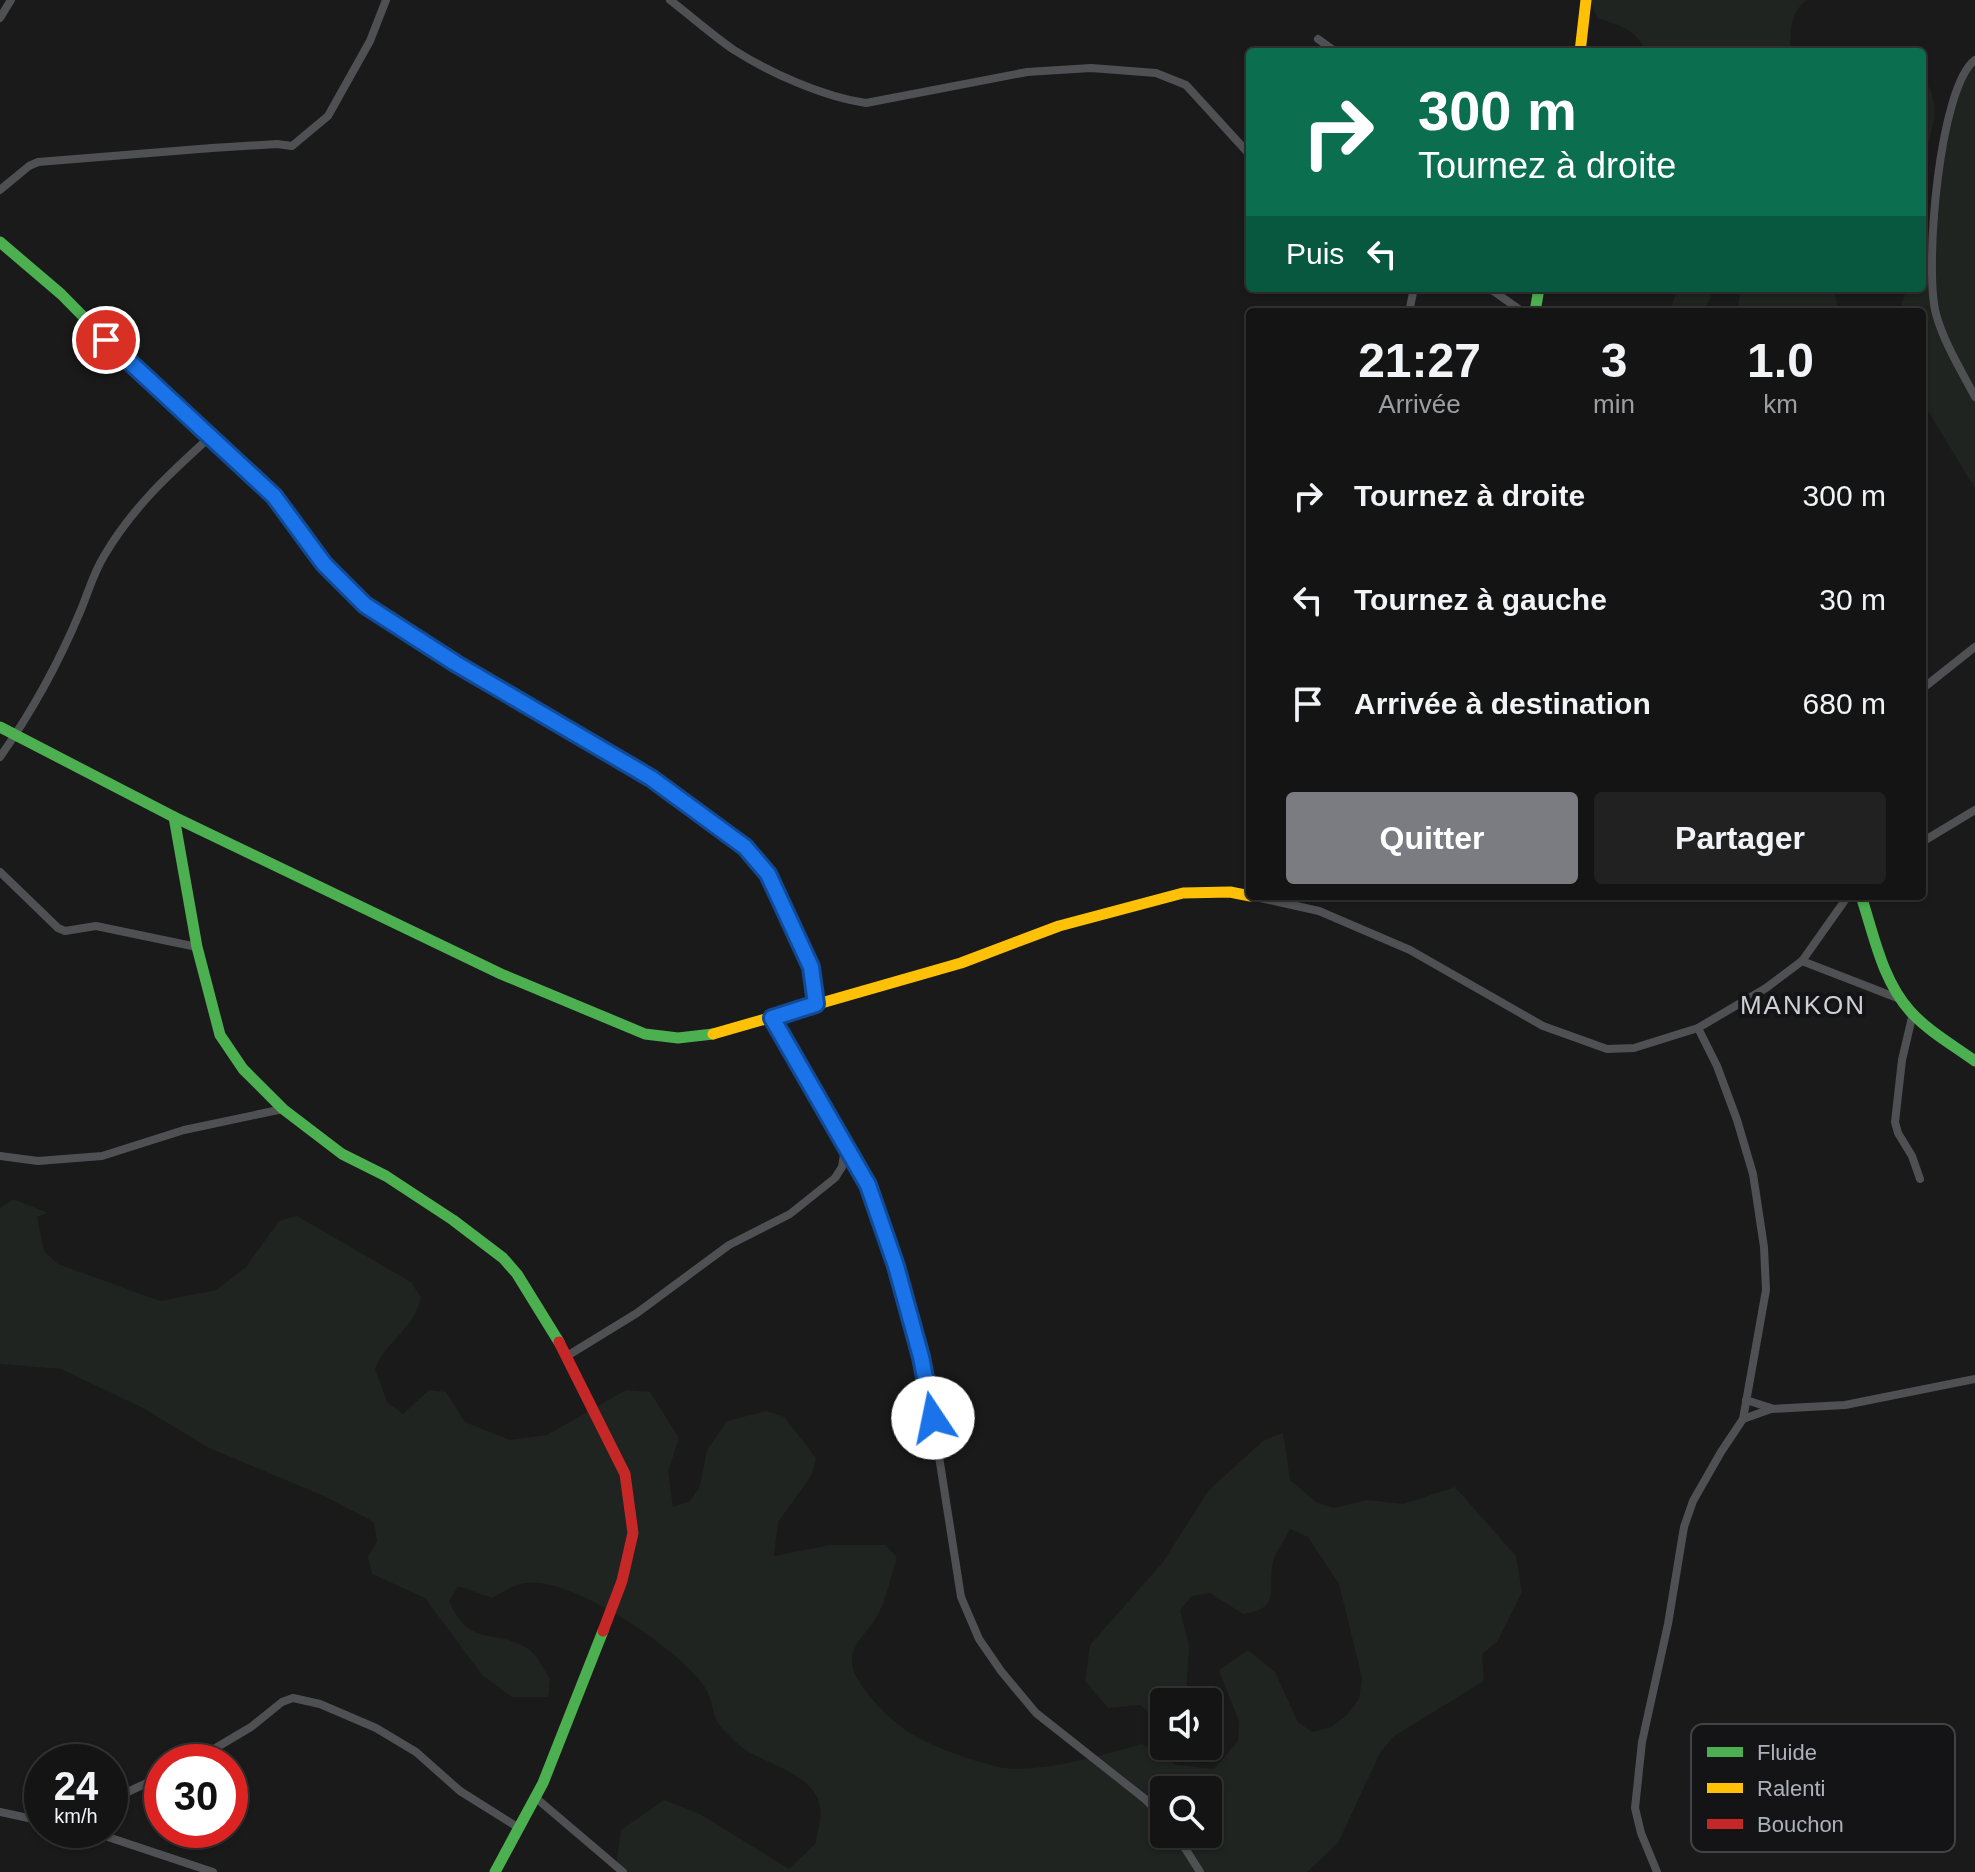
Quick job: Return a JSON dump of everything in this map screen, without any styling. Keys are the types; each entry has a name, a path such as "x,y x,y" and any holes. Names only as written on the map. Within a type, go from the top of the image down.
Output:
{"street":[{"path":"0,18 11,0"},
{"path":"0,190 38,162 212,148 292,146 328,116 370,41 386,0"},
{"path":"670,0 734,50 784,77 852,101 866,103 1027,72 1103,68 1170,77 1186,85 1246,151"},
{"path":"1580,48 1586,0"},
{"path":"1318,39 1330,48"},
{"path":"1975,60 1962,76 1950,117 1935,195 1930,258 1936,312 1946,341 1975,397"},
{"path":"0,242 61,294 115,349 279,501 324,564 365,605 455,663 651,778 745,847 768,874 811,967 816,1004"},
{"path":"1495,292 1517,308"},
{"path":"0,757 16,735 64,645 96,570 122,527 143,499 210,437"},
{"path":"1926,686 1975,647"},
{"path":"0,727 174,817 501,974 645,1034 678,1038 712,1034 961,963 1059,926 1183,893 1230,892 1246,895"},
{"path":"1926,840 1975,810"},
{"path":"174,817 197,947 220,1035 243,1069 283,1109 342,1154 386,1176 453,1220 503,1258 517,1274 567,1356 625,1474 633,1533 622,1581 536,1798 495,1872"},
{"path":"0,872 58,928 65,931 96,926 197,947"},
{"path":"1268,900 1319,911 1410,950 1543,1026 1607,1049 1634,1048 1698,1028 1766,988 1802,961 1845,900"},
{"path":"1862,900 1891,982 1901,999 1913,1013 1975,1061"},
{"path":"1802,961 1901,999"},
{"path":"1913,1013 1902,1060 1895,1122 1920,1179"},
{"path":"772,1018 868,1185 896,1266 921,1357 933,1418 961,1597 979,1639 1036,1713 1150,1804"},
{"path":"1657,1872 1641,1833 1635,1808 1642,1742 1668,1624 1684,1527 1693,1501 1743,1419 1766,1290 1764,1247 1753,1174 1717,1066 1698,1028"},
{"path":"0,1156 38,1161 102,1156 184,1130 248,1119 283,1109"},
{"path":"567,1356 637,1313 729,1245 790,1214 835,1178 842,1167 846,1142"},
{"path":"1743,1419 1771,1409 1845,1405 1975,1379"},
{"path":"1746,1400 1771,1409"},
{"path":"222,1744 251,1727 282,1702 293,1698 320,1704 376,1728 416,1752 460,1791 519,1828"},
{"path":"536,1798 623,1872"},
{"path":"0,1812 24,1817"},
{"path":"128,1844 213,1872"},
{"path":"1185,1848 1200,1872"}],"shaded area":[{"path":"1590,0 1807,0 1794,17 1790,48 1644,48 1632,33 1597,18"},
{"path":"1975,60 1975,488 1926,408 1926,308 1900,308 1906,292 1926,292 1926,262 1930,258 1935,195 1962,76"},
{"path":"1926,83 1933,97 1932,129 1926,148"},
{"path":"1676,292 1714,292 1706,308 1670,308"},
{"path":"1737,292 1836,292 1837,308 1738,308 1740,295"},
{"path":"13,1199 48,1213 37,1217 44,1251 58,1264 160,1301 216,1290 246,1267 279,1221 297,1216 411,1282 421,1297 413,1317 380,1358 375,1369 387,1402 403,1414 429,1390 446,1392 465,1422 510,1440 547,1435 626,1390 650,1392 679,1438 668,1472 673,1507 690,1501 700,1486 707,1450 727,1421 766,1411 784,1417 816,1458 812,1475 778,1522 774,1556 830,1545 885,1545 897,1557 878,1615 855,1648 852,1662 859,1681 885,1713 922,1740 979,1762 1007,1768 1049,1766 1142,1744 1150,1749 1150,1760 1168,1760 1176,1765 1214,1769 1238,1741 1239,1722 1219,1670 1248,1650 1275,1672 1298,1722 1312,1732 1331,1727 1347,1715 1359,1699 1362,1678 1339,1584 1308,1537 1290,1529 1274,1559 1271,1595 1264,1607 1243,1614 1210,1593 1192,1596 1180,1610 1189,1646 1187,1688 1150,1688 1150,1712 1140,1705 1108,1708 1085,1681 1090,1645 1163,1562 1209,1490 1264,1440 1283,1433 1290,1480 1316,1502 1333,1508 1367,1500 1403,1504 1455,1487 1516,1556 1522,1592 1497,1642 1482,1654 1484,1681 1394,1736 1381,1751 1338,1843 1307,1872 619,1872 616,1866 621,1830 664,1800 700,1814 789,1869 816,1843 820,1806 809,1785 744,1749 722,1728 706,1689 694,1673 651,1637 597,1603 546,1584 522,1584 492,1598 458,1586 449,1601 465,1625 483,1635 527,1648 550,1679 548,1697 512,1697 482,1675 425,1598 372,1574 368,1557 377,1541 374,1522 324,1496 209,1448 143,1408 61,1369 0,1364 0,1208"}],"traffic: fast":[{"path":"0,242 61,294 124,358 274,496 324,564 359,600 455,663 651,778 723,831"},
{"path":"1536,308 1538,292"},
{"path":"0,727 174,817 501,974 645,1034 678,1038 713,1034"},
{"path":"174,817 197,947 220,1035 243,1069 283,1109 342,1154 386,1176 453,1220 503,1258 517,1274 559,1342"},
{"path":"1862,900 1880,956 1900,999 1925,1025 1975,1061"},
{"path":"495,1872 543,1783 603,1631"}],"traffic: slow":[{"path":"1580,48 1586,0"},
{"path":"713,1034 961,963 1059,926 1183,893 1230,892 1246,895"}],"traffic: jam":[{"path":"723,831 745,847 768,874 811,967 816,1004"},
{"path":"559,1342 625,1474 633,1533 622,1581 603,1631"}],"district":[{"name":"MANKON","path":"1803,1005"}],"route":[{"path":"106,340 279,501 324,564 365,605 455,663 651,778 732,836 763,866 811,967 816,1004 772,1018 868,1185 896,1266 921,1357 933,1418"}]}
